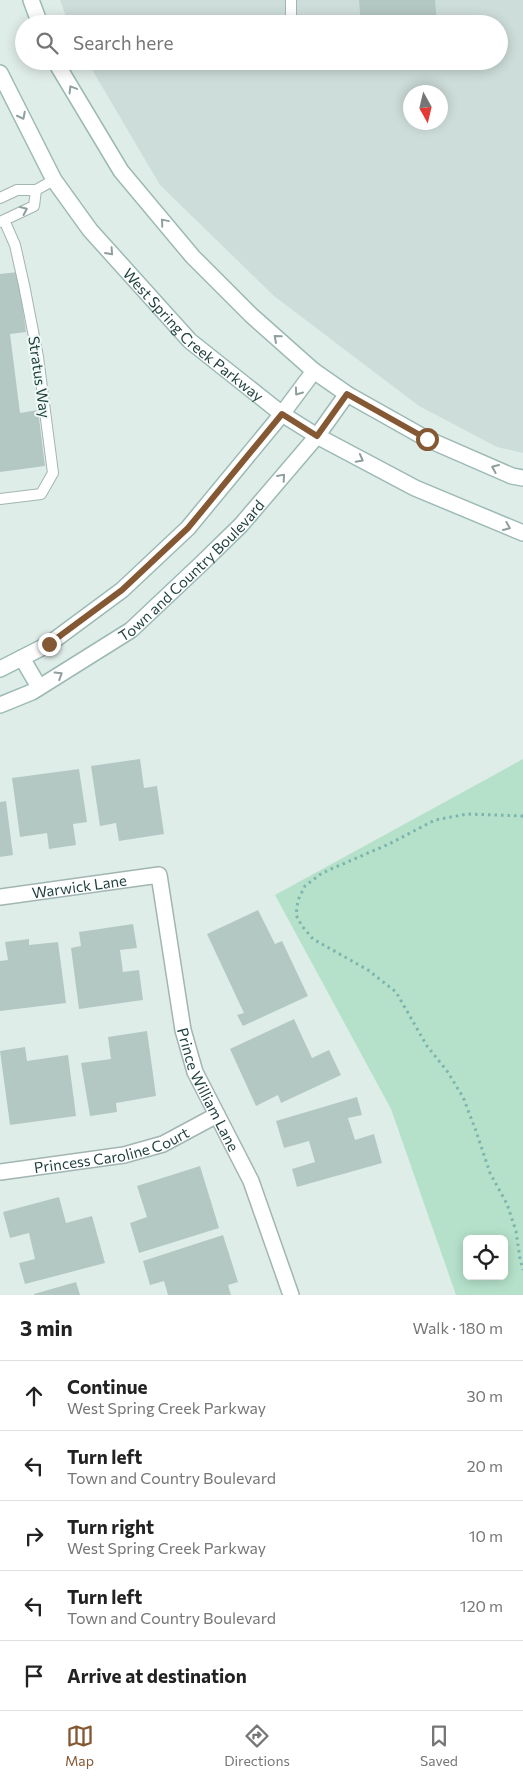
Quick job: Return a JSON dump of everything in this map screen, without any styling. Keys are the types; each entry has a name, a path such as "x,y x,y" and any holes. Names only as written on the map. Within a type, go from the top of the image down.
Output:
{"main road":[{"path":"30,0 36,15"},
{"path":"60,70 121,171 193,257 251,315 314,371 347,394 427,439 512,476 523,478"},
{"name":"West Spring Creek Parkway","path":"0,73 54,180 90,230 190,342 282,414 317,436 415,488 523,533"},
{"name":"Town and Country Boulevard","path":"0,669 49,644 122,590 188,528 282,414 314,371"},
{"name":"Town and Country Boulevard","path":"0,705 39,687 131,630 202,564 241,524 317,436 347,394"},
{"path":"22,658 39,687"},
{"name":"Warwick Lane","path":"0,897 159,875"},
{"name":"Prince William Lane","path":"159,875 183,1030 195,1072 251,1181 291,1295"},
{"name":"Princess Caroline Court","path":"0,1172 124,1155 163,1144 217,1115"}],"lane":[{"path":"291,0 291,15"},
{"path":"0,198 17,190 36,190 54,180"},
{"path":"2,221 34,206 36,190"},
{"name":"Stratus Way","path":"0,499 41,494 53,473 38,357 24,285 15,245 2,221"}],"path":[{"path":"523,816 467,814 435,820 389,844 322,873 305,886 298,900 296,915 302,926 314,938 368,970 396,992 428,1046 447,1071 463,1097 490,1173 507,1204 516,1231 523,1270"}],"shaded area":[{"path":"60,0 523,0 523,453 497,447 419,406 274,296 160,185 92,70 508,70 508,15 66,15"}],"green space":[{"path":"523,759 523,1295 456,1295 391,1109 275,895"}],"building":[{"path":"359,0 435,0 436,15 360,15"},
{"path":"18,272 26,332 10,334 20,413 38,410 45,466 0,472 0,274"},
{"path":"140,759 144,788 157,786 164,834 119,841 116,823 100,826 91,766"},
{"path":"79,769 87,822 73,824 76,845 49,849 47,833 20,837 12,778"},
{"path":"6,801 13,855 0,857 0,802"},
{"path":"258,910 275,944 282,941 308,996 243,1026 237,1015 244,1013 207,934"},
{"path":"133,924 137,948 120,950 123,972 139,970 143,1000 79,1009 71,948 81,946 79,932"},
{"path":"29,939 29,945 58,942 66,1003 0,1011 0,961 8,960 5,942"},
{"path":"294,1019 312,1058 329,1050 341,1075 281,1103 278,1095 256,1106 230,1049"},
{"path":"147,1031 156,1096 116,1103 117,1112 90,1116 81,1063 111,1059 108,1037"},
{"path":"25,1047 27,1061 68,1055 76,1116 10,1125 0,1051"},
{"path":"357,1097 362,1115 348,1118 355,1140 374,1134 382,1163 297,1187 292,1169 315,1162 309,1141 284,1148 276,1121"},
{"path":"200,1166 219,1228 139,1253 130,1223 147,1217 137,1186"},
{"path":"59,1197 66,1223 92,1216 105,1263 25,1284 19,1263 35,1259 29,1233 10,1238 3,1212"},
{"path":"223,1235 238,1282 228,1285 231,1295 168,1295 164,1281 150,1285 143,1261"},
{"path":"76,1282 80,1295 34,1295 34,1294"}],"route":[{"path":"49,644 122,590 188,528 282,414 317,436 347,394 427,439"}]}
